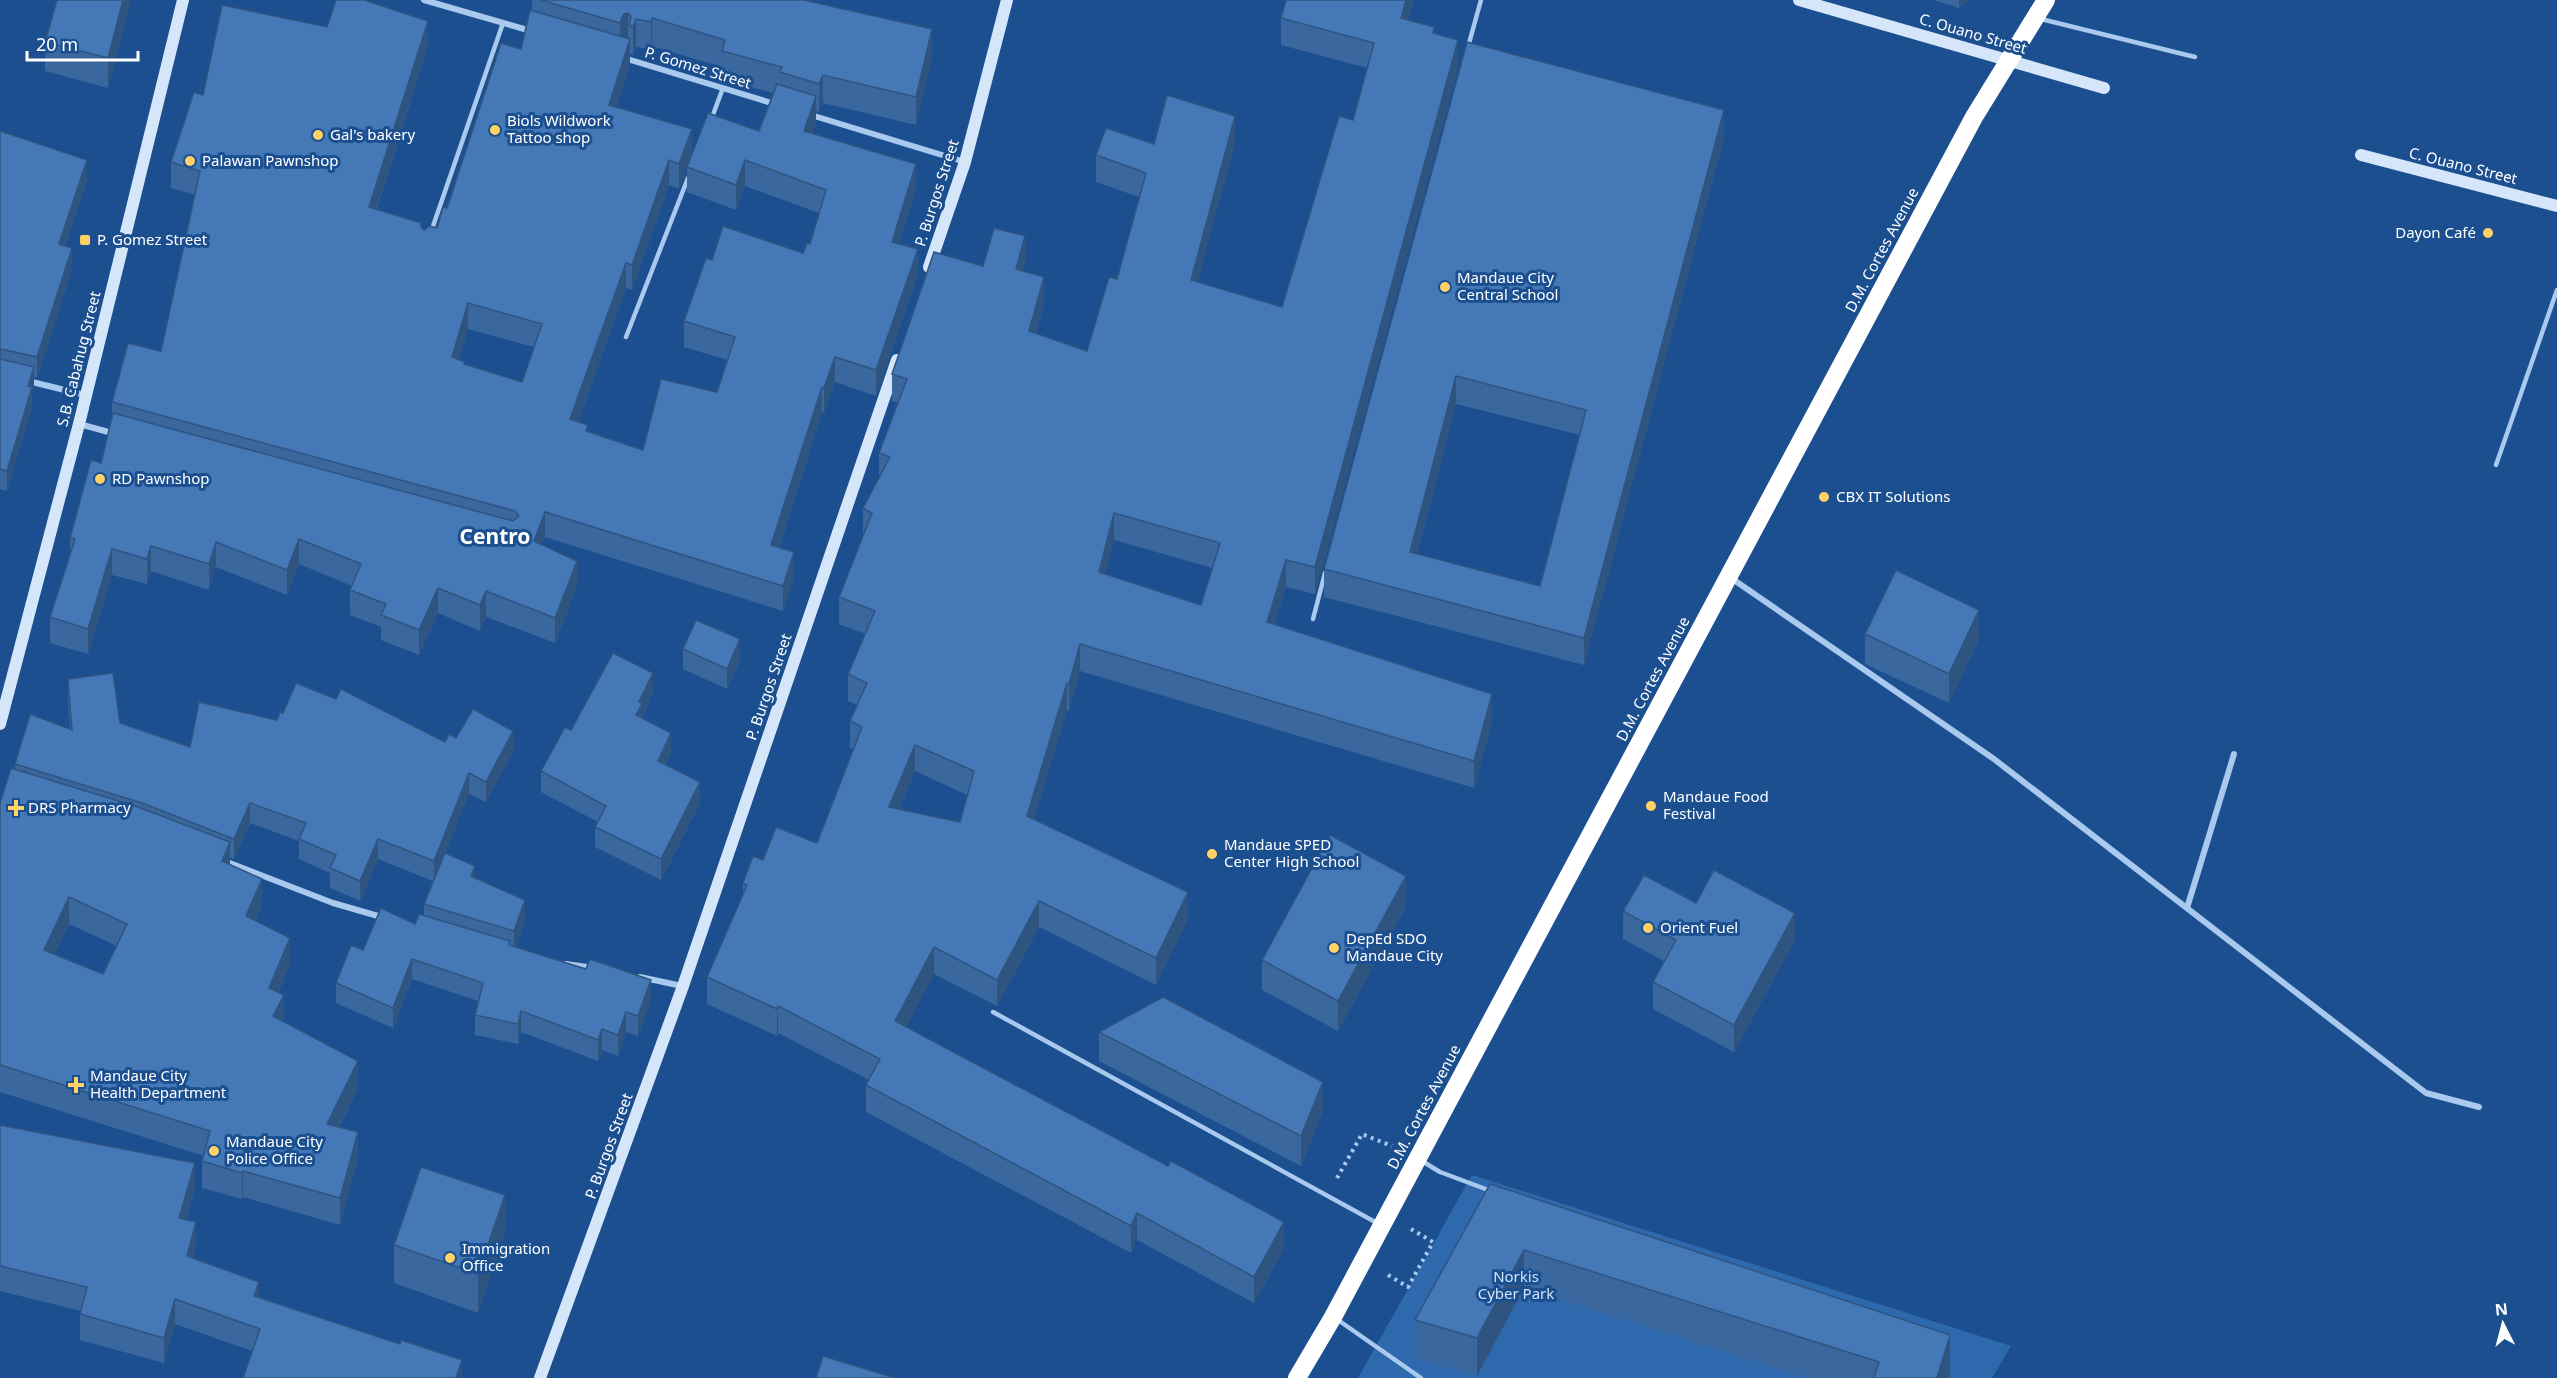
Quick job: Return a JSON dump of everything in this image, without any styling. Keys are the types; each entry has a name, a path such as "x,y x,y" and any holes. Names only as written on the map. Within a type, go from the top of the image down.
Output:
{"highway":[{"name":"D.M. Cortes Avenue","path":"1297,1378 1382,1226 1974,117 2046,0"}],"street":[{"name":"S.B. Cabahug Street","path":"0,724 79,424 183,0"},
{"path":"424,0 537,33"},
{"name":"P. Burgos Street","path":"923,284 965,162 1007,0"},
{"name":"C. Ouano Street","path":"1799,0 2010,59 2104,88"},
{"name":"P. Gomez Street","path":"612,54 624,54 789,108"},
{"path":"800,112 965,162"},
{"name":"C. Ouano Street","path":"2361,155 2557,206"},
{"name":"P. Burgos Street","path":"540,1378 683,986 900,352"},
{"path":"21,379 86,395"},
{"path":"79,424 125,436"},
{"path":"1728,576 1994,759 2426,1092 2479,1107"},
{"path":"2187,908 2234,754"},
{"path":"215,857 333,903 389,920"},
{"path":"560,963 606,970"},
{"path":"628,975 683,986"}],"lane":[{"path":"1467,50 1481,0"},
{"path":"2035,18 2195,57"},
{"path":"428,240 503,23"},
{"path":"706,132 723,88"},
{"path":"626,337 690,175"},
{"path":"2496,465 2557,290"},
{"path":"1312,619 1328,562"},
{"path":"993,1012 1382,1226"},
{"path":"1417,1157 1440,1172 1496,1193"},
{"path":"1333,1317 1421,1378"}],"path":[{"path":"1333,1185 1362,1134"},
{"path":"1408,1287 1433,1242"}],"green space":[{"name":"Norkis Cyber Park","path":"1472,1175 2011,1346 1992,1378 1358,1378"}],"building":[{"path":"57,0 123,0 108,58 45,42"},
{"path":"336,0 364,0 428,21 369,207 421,223 424,230 430,226 437,228 443,207 447,208 501,43 521,49 530,10 630,39 609,105 692,129 679,164 669,160 632,265 626,263 570,419 588,425 586,431 643,450 661,379 717,392 735,337 684,321 706,258 712,260 723,226 803,253 807,243 810,244 826,190 745,160 736,185 687,167 708,113 759,131 777,84 816,96 804,131 916,164 892,242 918,249 876,370 835,357 824,388 822,387 771,545 794,552 783,586 545,512 534,541 577,561 555,618 486,591 480,605 438,588 419,630 381,615 386,604 350,590 361,564 299,539 287,570 216,542 209,564 151,546 147,559 112,549 88,629 50,617 75,539 70,538 91,460 101,463 113,413 513,521 519,516 515,511 112,402 128,343 161,351 200,171 171,162 194,92 203,95 222,5 327,27","holes":["468,303 542,324 522,382 464,364 465,362 452,357"]},
{"path":"541,0 804,0 932,29 916,97 823,75 819,84 780,72 782,67 722,51 725,40 652,18 651,22 636,19 633,27 629,25 631,17 628,13 624,14 620,23"},
{"path":"1286,0 1406,0 1401,18 1434,27 1433,33 1458,40 1315,567 1286,560 1267,622 1492,694 1474,761 1080,644 1027,816 1188,892 1156,958 1039,901 997,980 934,947 895,1021 1168,1166 1171,1161 1284,1222 1254,1277 1137,1213 1131,1226 866,1085 880,1059 778,1006 777,1009 707,977 747,885 743,883 753,856 763,860 776,827 817,843 862,727 850,721 867,683 848,674 875,611 839,597 872,513 863,508 890,457 879,453 907,379 892,374 934,252 983,266 994,228 1025,236 1016,269 1044,277 1029,331 1087,351 1109,277 1117,279 1146,173 1096,155 1106,128 1154,144 1167,95 1235,116 1191,280 1282,307 1339,116 1353,120 1374,43 1281,18","holes":["1114,513 1220,543 1201,605 1099,572","915,745 974,771 960,822 889,807"]},
{"path":"1467,42 1724,110 1584,638 1324,569","holes":["1456,376 1586,410 1540,586 1410,552"]},
{"path":"0,131 87,160 59,244 72,248 37,357 0,349"},
{"path":"0,359 34,367 28,386 32,387 7,471 0,469"},
{"path":"1896,570 1979,610 1949,674 1865,634"},
{"path":"696,620 740,639 727,669 683,649"},
{"path":"613,653 653,673 639,702 642,704 636,715 671,733 658,761 700,782 661,859 595,827 606,806 541,771 565,727 571,730"},
{"path":"113,673 120,723 190,747 199,702 277,720 280,712 283,713 296,683 336,699 341,689 445,742 449,734 456,738 473,709 513,731 486,782 469,773 434,861 378,839 360,881 330,868 336,855 299,839 306,823 250,803 234,839 142,803 15,764 30,714 72,730 68,679"},
{"path":"11,768 138,807 230,842 222,861 262,879 246,916 290,938 269,988 284,995 273,1016 358,1061 327,1124 358,1132 340,1198 202,1161 210,1131 0,1065 0,803","holes":["69,897 127,924 103,974 44,950"]},
{"name":"DepEd SDO Mandaue City","path":"1330,835 1406,876 1338,1001 1262,960"},
{"path":"445,853 475,866 471,876 525,900 514,931 424,904"},
{"path":"1714,870 1795,913 1734,1025 1653,982 1676,940 1623,911 1644,875 1696,903"},
{"path":"381,908 415,924 419,914 510,941 509,945 586,969 590,959 651,980 638,1016 626,1012 618,1035 602,1029 598,1040 521,1011 518,1024 475,1015 483,983 412,959 393,1008 336,983 351,945 363,950"},
{"path":"1163,997 1323,1082 1301,1136 1099,1032"},
{"path":"0,1125 195,1163 179,1218 196,1222 187,1256 259,1282 254,1296 400,1344 401,1340 462,1360 456,1378 243,1378 260,1329 175,1299 164,1338 80,1314 87,1287 0,1266"},
{"path":"421,1167 505,1195 478,1274 394,1245"},
{"path":"1490,1184 1950,1335 1937,1378 1874,1378 1879,1362 1524,1250 1477,1338 1415,1320"},
{"path":"823,1356 895,1378 816,1378"}],"place":[{"name":"Biols Wildwork Tattoo shop","path":"495,130"},
{"name":"Gal's bakery","path":"318,135"},
{"name":"Palawan Pawnshop","path":"190,161"},
{"name":"Dayon Café","path":"2488,233"},
{"name":"P. Gomez Street","path":"85,240"},
{"name":"Mandaue City Central School","path":"1445,287"},
{"name":"RD Pawnshop","path":"100,479"},
{"name":"CBX IT Solutions","path":"1824,497"},
{"name":"Mandaue Food Festival","path":"1651,806"},
{"name":"DRS Pharmacy","path":"16,808"},
{"name":"Mandaue SPED Center High School","path":"1212,854"},
{"name":"Orient Fuel","path":"1648,928"},
{"name":"DepEd SDO Mandaue City","path":"1334,948"},
{"name":"Mandaue City Health Department","path":"76,1085"},
{"name":"Mandaue City Police Office","path":"214,1151"},
{"name":"Immigration Office","path":"450,1258"}],"district":[{"name":"Centro","path":"495,537"}]}
